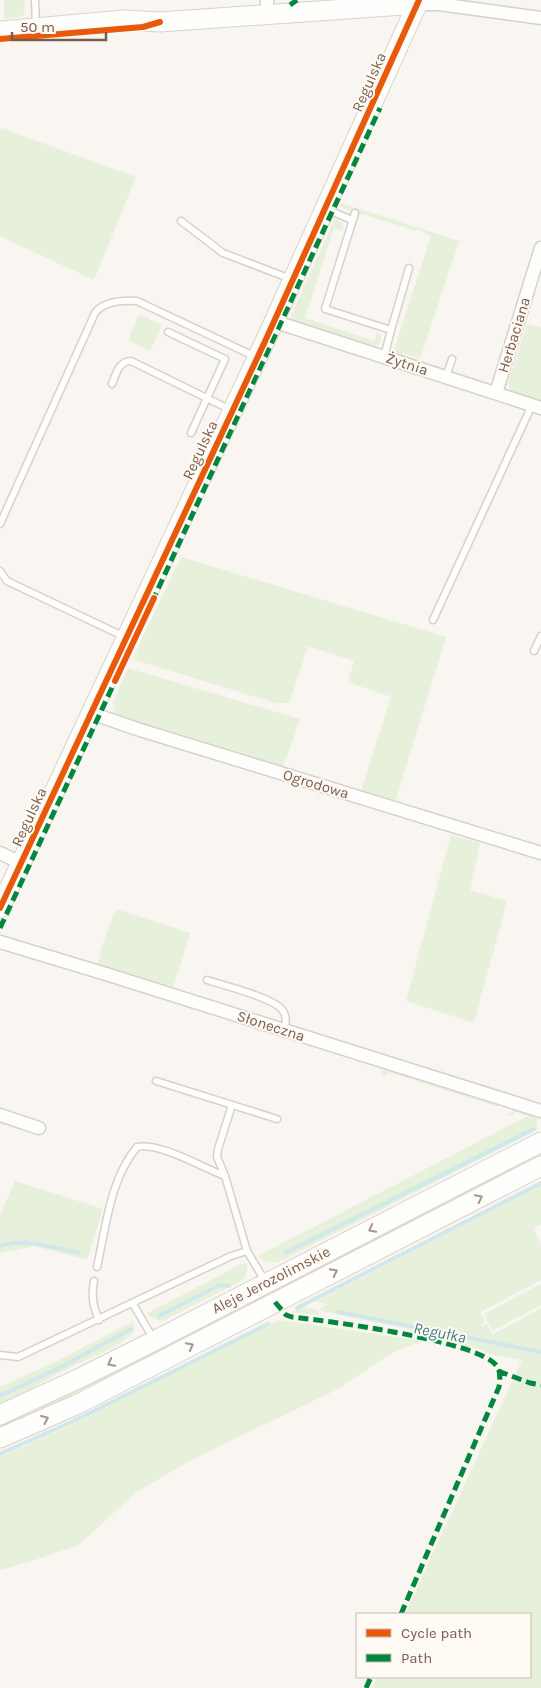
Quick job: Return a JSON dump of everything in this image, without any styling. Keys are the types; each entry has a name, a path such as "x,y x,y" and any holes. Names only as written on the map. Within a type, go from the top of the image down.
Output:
{"street":[{"path":"0,31 124,20 160,22 267,7 418,2 541,18"},
{"name":"Regulska","path":"0,908 257,358 418,2"},
{"name":"Herbaciana","path":"496,393 541,248"},
{"name":"Żytnia","path":"274,321 536,406"},
{"name":"Ogrodowa","path":"91,713 137,729 541,853"},
{"path":"0,853 21,864"},
{"name":"Słoneczna","path":"0,942 541,1111"},
{"path":"0,1115 39,1128"},
{"name":"Aleje Jerozolimskie","path":"0,1415 154,1341 541,1142"},
{"name":"Aleje Jerozolimskie","path":"0,1438 78,1404 541,1166"}],"lane":[{"path":"35,0 36,27"},
{"path":"325,209 353,216 325,309 391,330"},
{"path":"181,221 223,253 292,279"},
{"path":"384,357 409,268"},
{"path":"0,524 94,313 99,308 117,302 136,302 257,358"},
{"path":"168,332 225,359 191,432"},
{"path":"446,377 452,359"},
{"path":"112,384 122,362 130,361 232,411"},
{"path":"433,620 536,406"},
{"path":"0,571 7,581 126,637"},
{"path":"534,651 541,636"},
{"path":"207,980 273,1002 283,1010 286,1018 284,1030"},
{"path":"156,1081 277,1119"},
{"path":"232,1105 217,1158 226,1176 247,1251 266,1283"},
{"path":"97,1267 113,1195 122,1169 137,1147 143,1146 172,1154 226,1176"},
{"path":"0,1355 18,1357 231,1256 247,1251"},
{"path":"94,1281 92,1291 93,1302 99,1320"},
{"path":"133,1304 154,1341"}],"green space":[{"path":"4,0 25,0 24,14 20,17 4,19"},
{"path":"1,128 136,177 94,280 0,236"},
{"path":"341,203 459,241 420,359 403,353 402,356 394,350 431,236 417,229 416,231 363,214 360,215 340,206"},
{"path":"335,218 342,224 343,231 334,228 305,318 374,341 377,332 380,334 381,339 376,346 368,345 368,348 288,322"},
{"path":"139,314 162,325 150,351 128,340"},
{"path":"527,324 541,328 541,402 511,392 508,383"},
{"path":"181,557 446,637 395,802 361,791 391,697 348,682 354,661 308,646 289,703 276,703 135,660 134,656"},
{"path":"128,668 300,719 283,767 116,715 113,713 115,706 112,704"},
{"path":"451,835 480,843 470,890 507,901 474,1023 406,1001"},
{"path":"116,909 190,933 173,988 96,966"},
{"path":"390,1068 499,1103 498,1107 388,1072 386,1076 380,1075 383,1070"},
{"path":"517,1109 533,1115 537,1121 537,1130 283,1260 270,1263 258,1256 528,1116 515,1112 513,1116 506,1115"},
{"path":"541,1150 541,1157 96,1386 0,1431 0,1426 161,1346"},
{"path":"15,1181 103,1209 87,1260 34,1246 0,1253 0,1215"},
{"path":"541,1185 541,1224 534,1229 541,1245 541,1280 480,1312 485,1322 481,1324 481,1327 487,1324 492,1335 541,1308 541,1688 372,1688 377,1678 531,1678 531,1613 405,1613 522,1360 485,1353 483,1350 430,1337 423,1332 318,1310 327,1304 316,1301"},
{"path":"245,1262 247,1273 241,1281 163,1321 156,1320 149,1315 148,1313"},
{"path":"541,1284 541,1305 492,1331 484,1314"},
{"path":"302,1307 318,1310 319,1315 292,1313"},
{"path":"279,1320 422,1341 394,1352 336,1390 197,1457 136,1492 79,1545 0,1570 0,1457 80,1421"},
{"path":"134,1321 135,1330 122,1342 0,1404 0,1387 61,1359"}],"waterway":[{"path":"285,1253 534,1129"},
{"path":"297,1308 541,1183"},
{"name":"Regułka","path":"0,1246 30,1243 79,1253"},
{"name":"Regułka","path":"219,1285 229,1286"},
{"path":"159,1316 220,1285"},
{"name":"Regułka","path":"338,1312 541,1352"},
{"path":"0,1454 76,1420 268,1324"},
{"path":"0,1396 61,1367 131,1329"}],"marked path":[{"path":"290,5 297,0"},
{"path":"152,602 380,108"},
{"path":"0,928 117,677"},
{"path":"275,1302 286,1315 292,1317 400,1333 460,1348 482,1356 496,1365 499,1370 499,1387 401,1613"},
{"path":"498,1371 530,1383 541,1385"},
{"path":"366,1688 371,1678"}],"cycle path":[{"path":"0,908 267,337 419,0"},
{"path":"0,39 143,27 160,22"},
{"path":"115,681 154,598"}]}
